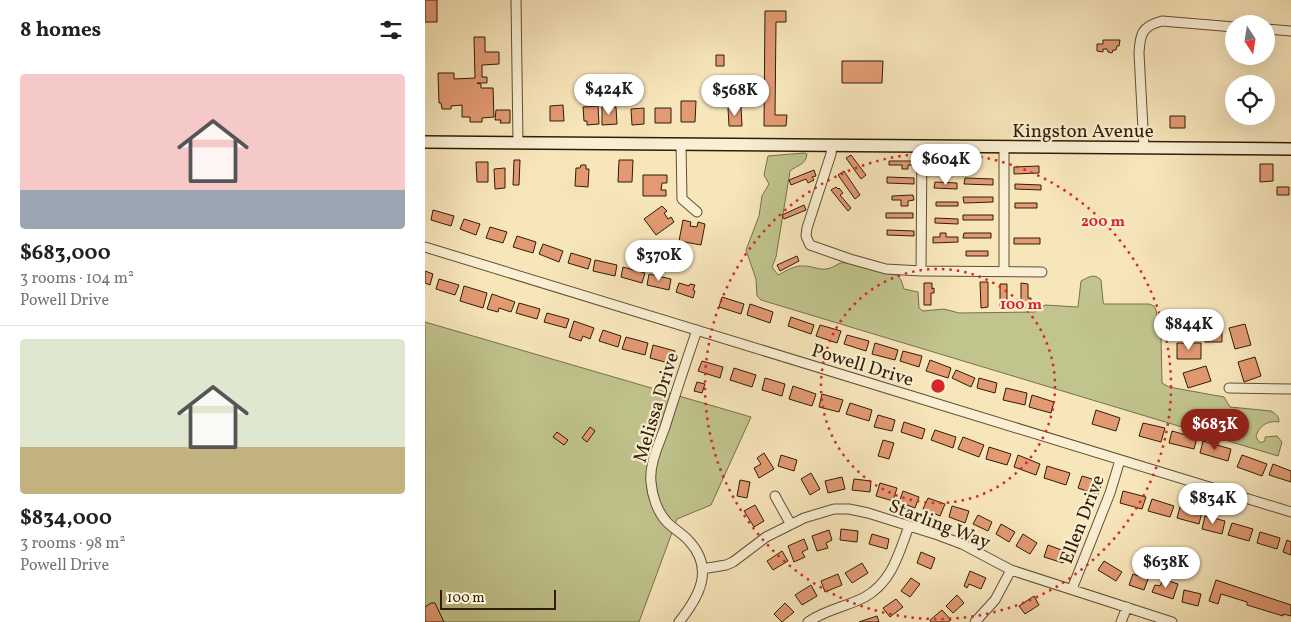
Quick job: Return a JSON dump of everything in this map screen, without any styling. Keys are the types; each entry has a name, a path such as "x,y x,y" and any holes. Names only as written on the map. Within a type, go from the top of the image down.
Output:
{"street":[{"path":"516,0 517,142"},
{"path":"1144,148 1140,41 1144,29 1153,23 1162,22 1225,26"},
{"path":"1275,29 1291,30"},
{"name":"Kingston Avenue","path":"425,142 1291,149"},
{"path":"681,144 682,199 697,212"},
{"path":"832,146 807,228 807,241 810,245 886,269 1042,272"},
{"path":"921,271 922,146"},
{"path":"1004,271 1005,147"},
{"name":"Powell Drive","path":"425,247 1291,512"},
{"name":"Melissa Drive","path":"679,622 699,593 702,569 697,552 689,541 666,522 658,509 650,481 656,454 697,330"},
{"path":"1229,388 1291,388"},
{"name":"Ellen Drive","path":"1072,589 1120,460"},
{"path":"775,496 790,524"},
{"name":"Starling Way","path":"702,569 733,562 767,537 790,524 818,513 841,509 868,513 962,544 1011,570 1172,622"},
{"path":"808,622 821,614 864,597 885,581 893,568 909,526"},
{"path":"975,622 995,600 1011,570"},
{"path":"1121,622 1127,607"}],"green space":[{"path":"807,154 805,160 790,171 776,257 772,267 778,275 797,266 823,269 841,263 854,264 883,273 897,275 904,289 918,292 919,308 923,311 944,309 959,313 1035,312 1045,305 1078,307 1081,281 1091,276 1096,277 1101,280 1104,304 1149,304 1154,306 1161,336 1162,383 1169,387 1224,397 1230,407 1273,412 1278,417 1279,422 1271,422 1264,425 1256,437 1260,443 1265,441 1265,437 1277,436 1282,442 1278,456 761,300 757,296 756,279 746,250 759,216 762,196 769,184 764,175 768,156"},
{"path":"425,322 751,417 711,505 677,519 639,622 425,622"}],"building":[{"path":"425,0 437,0 437,22 425,22"},
{"path":"765,11 786,11 786,22 776,22 775,115 787,115 786,126 764,126"},
{"path":"474,37 485,37 485,52 499,52 499,64 482,65 482,77 487,77 487,83 477,83 481,84 481,88 493,88 494,117 482,118 482,122 470,122 470,117 462,117 462,105 451,106 451,109 442,109 441,103 439,103 438,73 454,73 454,79 475,78"},
{"path":"1103,40 1120,40 1119,46 1112,53 1108,52 1107,49 1103,49 1103,52 1097,51 1097,44 1103,44"},
{"path":"716,55 724,55 724,66 716,66"},
{"path":"842,61 883,61 882,83 842,83"},
{"path":"723,86 731,86 731,98 724,99"},
{"path":"681,101 696,101 695,122 681,122"},
{"path":"563,105 564,121 550,121 550,106"},
{"path":"598,106 599,124 587,125 587,121 584,121 583,107"},
{"path":"602,107 616,107 617,124 602,125"},
{"path":"741,107 742,126 729,126 728,108"},
{"path":"644,108 644,124 632,125 631,109"},
{"path":"655,108 671,108 671,123 655,123"},
{"path":"496,110 510,110 510,123 500,123 501,120 495,120"},
{"path":"1170,116 1185,116 1185,128 1170,128"},
{"path":"851,155 866,175 861,179 846,158"},
{"path":"514,160 520,160 519,185 513,185"},
{"path":"619,160 633,160 632,182 618,182"},
{"path":"889,161 912,161 912,165 908,165 908,169 902,169 902,165 889,165"},
{"path":"476,162 488,162 488,182 477,182"},
{"path":"935,162 942,162 942,165 957,166 957,172 935,171"},
{"path":"1260,164 1273,164 1273,181 1260,182"},
{"path":"581,165 586,165 586,169 589,169 588,187 575,186 576,168 580,168"},
{"path":"1039,166 1039,173 1014,174 1014,167"},
{"path":"505,168 505,188 495,189 494,169"},
{"path":"814,170 816,176 812,177 814,180 808,183 806,179 791,185 789,180"},
{"path":"844,171 860,195 855,199 838,175"},
{"path":"643,175 667,175 667,183 662,183 661,190 666,190 666,196 643,196"},
{"path":"887,177 914,178 914,184 887,183"},
{"path":"965,178 993,179 993,185 964,184"},
{"path":"935,182 957,183 957,189 934,188"},
{"path":"1015,184 1041,185 1041,190 1015,189"},
{"path":"836,187 843,193 840,195 851,208 848,211 831,190"},
{"path":"1277,187 1289,187 1289,195 1277,195"},
{"path":"913,195 914,200 908,201 908,206 901,206 901,200 892,200 892,196"},
{"path":"963,197 993,197 993,202 964,203"},
{"path":"936,202 958,202 958,206 936,206"},
{"path":"1015,203 1037,203 1037,208 1015,208"},
{"path":"804,205 806,210 784,219 782,215"},
{"path":"662,206 667,211 664,213 668,219 671,217 674,222 656,235 644,219"},
{"path":"433,210 454,216 451,226 431,220"},
{"path":"886,213 913,213 913,218 886,218"},
{"path":"963,215 993,215 993,220 963,220"},
{"path":"935,218 958,219 958,224 935,223"},
{"path":"464,219 480,224 476,235 460,229"},
{"path":"683,220 691,222 690,226 697,227 698,222 705,224 701,245 679,241"},
{"path":"490,227 507,232 503,243 486,238"},
{"path":"887,230 914,231 914,236 887,235"},
{"path":"940,233 946,233 946,237 958,237 958,242 933,243 933,237 940,237"},
{"path":"964,233 991,233 991,238 963,238"},
{"path":"517,236 536,242 533,253 513,247"},
{"path":"1014,238 1040,238 1040,244 1014,244"},
{"path":"543,244 563,251 559,262 539,254"},
{"path":"966,251 988,251 988,256 966,256"},
{"path":"571,253 591,259 588,269 568,263"},
{"path":"797,256 799,261 780,271 777,265"},
{"path":"595,260 617,265 615,276 593,271"},
{"path":"623,267 645,273 642,283 621,277"},
{"path":"425,271 433,274 430,285 425,283"},
{"path":"649,274 671,279 669,290 647,285"},
{"path":"439,279 459,285 455,295 436,289"},
{"path":"980,282 988,282 988,307 981,308"},
{"path":"679,283 689,286 690,284 695,285 693,298 676,292"},
{"path":"924,283 932,283 932,289 934,288 934,293 931,293 931,305 924,305"},
{"path":"1021,283 1028,284 1028,298 1031,298 1031,303 1027,303 1028,308 1021,308"},
{"path":"1000,284 1007,284 1007,308 1000,308"},
{"path":"464,286 487,293 483,308 460,301"},
{"path":"492,294 515,302 511,312 499,308 498,312 487,309"},
{"path":"722,297 744,304 741,314 719,307"},
{"path":"519,303 540,309 537,319 516,313"},
{"path":"750,304 773,312 770,323 747,315"},
{"path":"547,313 569,319 566,328 544,322"},
{"path":"791,317 814,325 811,334 788,326"},
{"path":"1176,319 1199,319 1199,335 1176,335"},
{"path":"1205,320 1222,320 1222,342 1205,342"},
{"path":"574,321 594,328 590,339 583,336 581,341 569,337"},
{"path":"1245,324 1251,345 1235,349 1229,328"},
{"path":"820,325 841,331 837,343 816,336"},
{"path":"603,330 621,336 618,347 599,341"},
{"path":"847,335 869,341 866,351 844,344"},
{"path":"626,337 648,343 645,355 622,349"},
{"path":"875,343 898,350 895,360 872,354"},
{"path":"1177,343 1201,343 1201,359 1177,359"},
{"path":"653,345 675,351 672,364 650,358"},
{"path":"903,351 922,356 919,367 900,361"},
{"path":"1255,357 1261,376 1244,382 1238,362"},
{"path":"930,360 951,368 948,378 926,371"},
{"path":"702,361 723,367 720,378 698,371"},
{"path":"1206,366 1211,381 1188,388 1183,373"},
{"path":"734,368 756,375 752,387 730,380"},
{"path":"956,370 975,378 971,387 952,378"},
{"path":"765,378 785,384 782,396 762,390"},
{"path":"979,378 997,383 995,393 977,388"},
{"path":"697,382 705,384 702,393 694,391"},
{"path":"793,386 816,394 812,406 789,399"},
{"path":"1006,388 1027,393 1025,405 1003,400"},
{"path":"822,394 843,400 839,412 819,407"},
{"path":"1032,395 1054,402 1051,413 1029,407"},
{"path":"850,403 872,410 869,421 846,414"},
{"path":"1096,410 1120,418 1116,431 1092,424"},
{"path":"878,415 895,420 892,431 874,427"},
{"path":"904,422 925,429 922,439 901,432"},
{"path":"1143,423 1165,428 1161,442 1139,436"},
{"path":"590,427 595,431 587,442 582,438"},
{"path":"935,430 956,437 953,448 931,440"},
{"path":"1172,431 1197,438 1194,449 1169,443"},
{"path":"557,432 568,440 564,445 553,437"},
{"path":"963,437 984,445 979,457 958,449"},
{"path":"883,440 894,443 889,459 878,456"},
{"path":"1203,441 1231,449 1228,461 1200,453"},
{"path":"989,447 1011,454 1007,465 986,459"},
{"path":"764,453 774,469 759,478 754,468 761,464 757,458"},
{"path":"781,455 797,460 794,471 778,466"},
{"path":"1018,455 1040,464 1036,475 1014,467"},
{"path":"1242,455 1267,464 1262,476 1237,467"},
{"path":"1273,464 1291,471 1291,482 1269,475"},
{"path":"1047,466 1070,473 1066,485 1044,478"},
{"path":"811,473 820,489 810,495 801,479"},
{"path":"1082,476 1102,482 1098,495 1078,488"},
{"path":"842,477 845,489 828,493 825,481"},
{"path":"854,479 871,481 870,492 852,490"},
{"path":"740,480 750,482 747,498 737,496"},
{"path":"880,483 897,488 893,501 876,496"},
{"path":"903,491 919,497 915,508 899,502"},
{"path":"1123,491 1146,497 1142,509 1120,503"},
{"path":"928,498 945,504 940,516 923,509"},
{"path":"1152,499 1174,506 1170,517 1148,511"},
{"path":"755,505 764,521 754,527 744,511"},
{"path":"952,506 969,511 965,523 949,517"},
{"path":"1180,507 1202,512 1199,524 1177,518"},
{"path":"978,515 992,522 988,531 973,524"},
{"path":"1205,516 1225,521 1222,534 1202,529"},
{"path":"1232,523 1253,529 1249,541 1228,535"},
{"path":"1001,524 1015,532 1009,542 996,534"},
{"path":"841,529 858,531 857,542 840,540"},
{"path":"829,530 832,540 826,543 828,548 817,551 812,536"},
{"path":"1260,532 1280,538 1277,549 1257,543"},
{"path":"872,534 889,539 887,549 869,544"},
{"path":"1023,534 1037,543 1030,554 1016,546"},
{"path":"804,539 808,549 802,552 805,557 794,562 788,546"},
{"path":"1287,540 1291,542 1291,555 1283,552"},
{"path":"1048,545 1067,552 1063,563 1044,557"},
{"path":"782,551 788,561 773,570 767,561"},
{"path":"921,552 935,558 931,569 917,563"},
{"path":"1174,560 1188,564 1185,572 1171,568"},
{"path":"1104,561 1122,572 1116,581 1098,570"},
{"path":"862,563 868,573 852,583 845,573"},
{"path":"970,571 986,578 981,589 969,584 967,588 964,586"},
{"path":"838,574 842,585 825,592 821,581"},
{"path":"1133,574 1148,579 1144,590 1129,585"},
{"path":"911,578 920,584 910,597 901,591"},
{"path":"1163,579 1178,584 1173,599 1152,592 1155,585 1160,586"},
{"path":"1216,580 1291,605 1291,616 1283,614 1283,616 1247,605 1247,602 1221,594 1218,604 1209,601"},
{"path":"811,585 817,596 802,605 795,595"},
{"path":"1184,590 1201,594 1198,606 1182,602"},
{"path":"957,595 964,603 953,613 946,606"},
{"path":"1034,596 1039,605 1025,614 1019,606"},
{"path":"896,599 903,607 890,617 883,608"},
{"path":"435,603 444,622 425,622 425,607"},
{"path":"785,603 794,612 782,622 774,614"},
{"path":"942,610 951,620 948,622 931,622 930,620"},
{"path":"877,616 879,622 859,622"}]}
